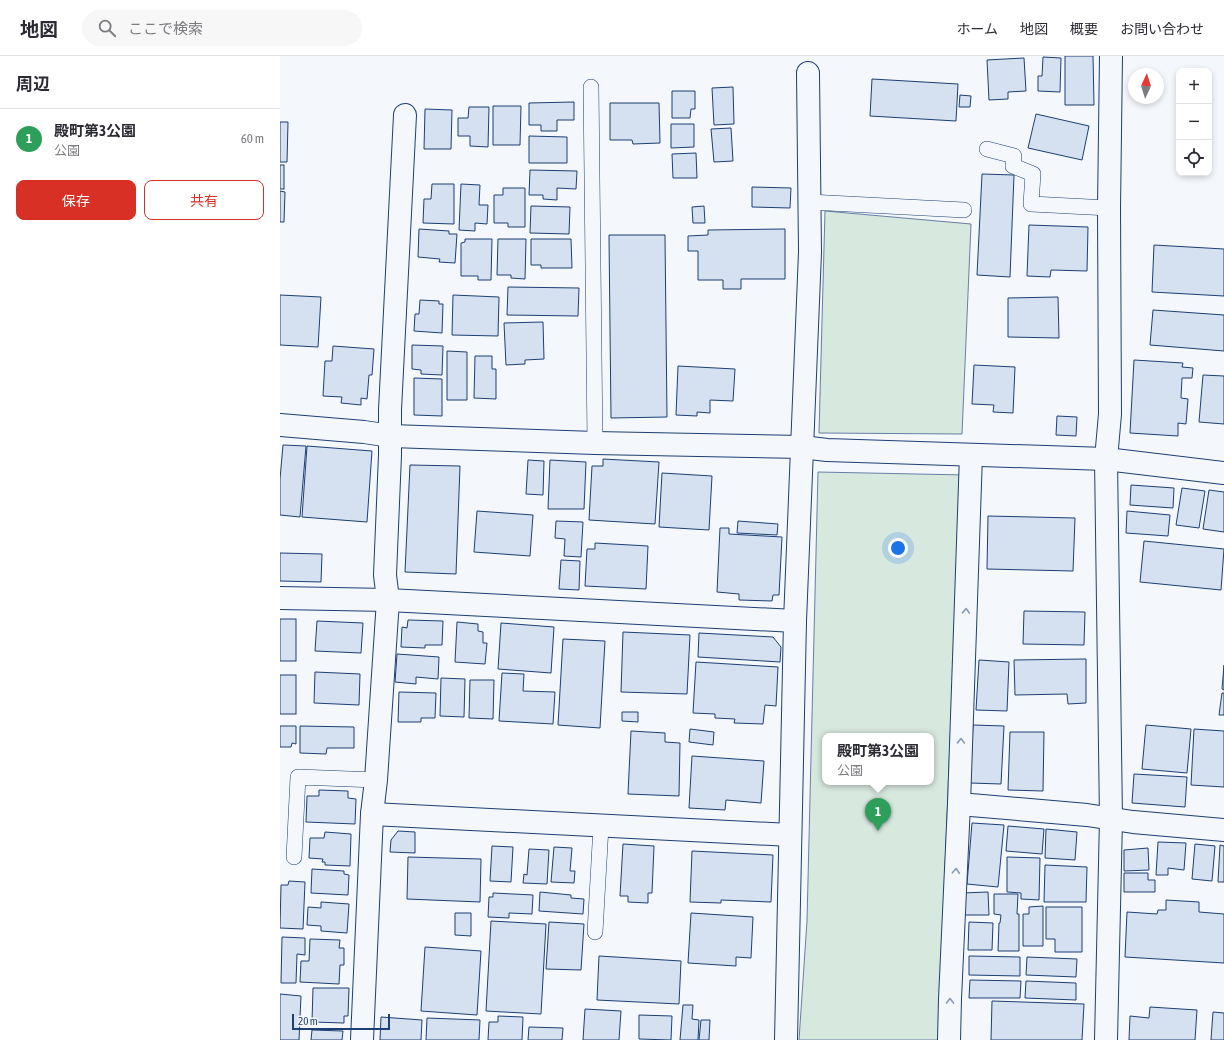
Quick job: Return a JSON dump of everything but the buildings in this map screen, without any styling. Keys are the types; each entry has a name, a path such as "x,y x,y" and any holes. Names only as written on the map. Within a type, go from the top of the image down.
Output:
{"street":[{"path":"1106,1040 1111,819 1106,459 1110,414 1109,208 1111,56"},
{"path":"786,1040 795,621 810,252 808,73"},
{"path":"362,1040 372,814 376,780 388,600 385,575 391,436 390,410 405,115"},
{"path":"280,425 364,432 391,436 595,443 802,447 827,450 1106,459 1224,473"},
{"path":"949,1040 971,455"},
{"path":"280,598 388,600 795,621"},
{"path":"959,804 1087,815 1133,822 1224,830"},
{"path":"372,814 790,836"}],"lane":[{"path":"591,87 595,443"},
{"path":"987,149 1014,156 1013,166 1033,174 1031,204 1109,208"},
{"path":"809,202 964,210"},
{"path":"294,857 298,776 376,780"},
{"path":"595,932 601,826"}],"shaded area":[{"path":"825,211 971,224 962,434 819,433"},
{"path":"818,472 966,475 950,741 940,995 941,1040 799,1040 807,921"}],"place":[{"name":"殿町第3公園","path":"878,831"}]}
